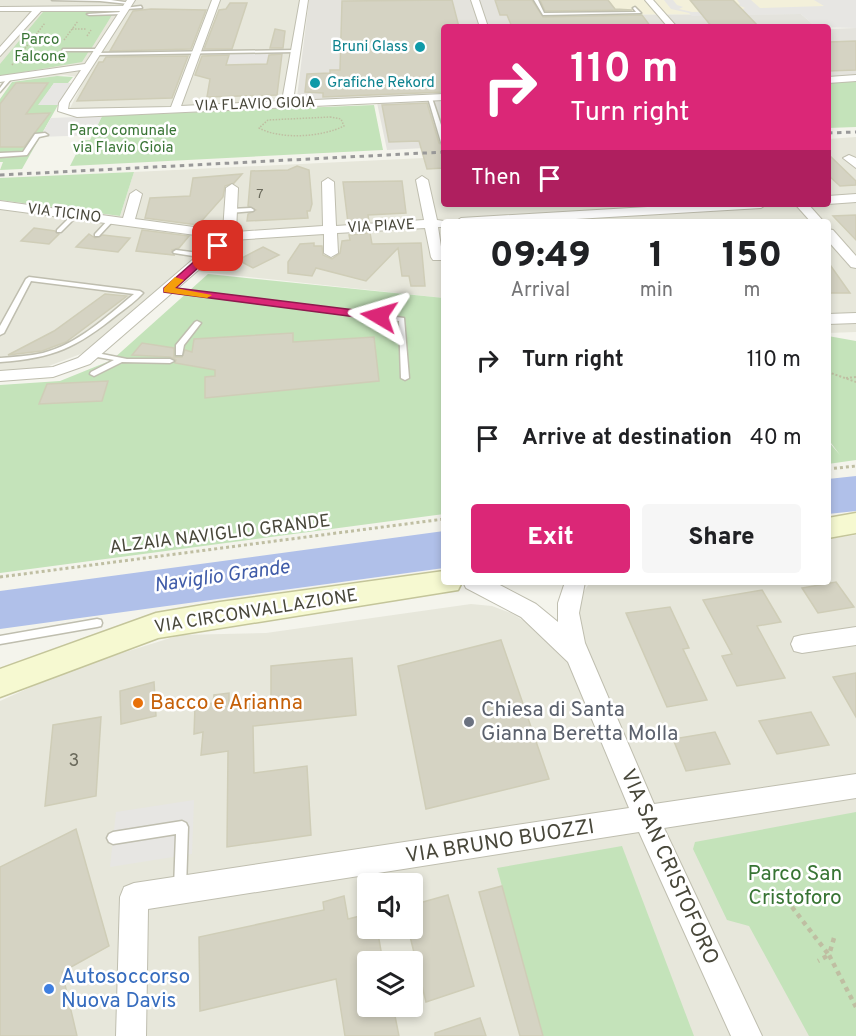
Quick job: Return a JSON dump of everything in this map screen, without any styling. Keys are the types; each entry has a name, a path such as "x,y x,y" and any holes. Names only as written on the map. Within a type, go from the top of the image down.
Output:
{"main road":[{"path":"831,528 856,524"},
{"name":"VIA CIRCONVALLAZIONE","path":"0,684 63,658 156,626 220,614 441,583"}],"street":[{"path":"175,109 216,0"},
{"path":"287,104 304,0"},
{"path":"475,0 483,24"},
{"path":"649,0 670,24"},
{"path":"2,49 37,4"},
{"path":"0,9 27,9 37,4 127,6"},
{"path":"8,75 75,72 81,76 127,6"},
{"path":"53,72 88,66"},
{"name":"VIA FLAVIO GIOIA","path":"81,76 62,107 66,113 441,97"},
{"path":"831,80 856,78"},
{"name":"VIA PIAVE","path":"422,180 438,223 438,257"},
{"name":"VIA PIAVE","path":"328,182 331,253"},
{"path":"0,376 59,372 94,354 230,236 232,188"},
{"name":"VIA TICINO","path":"128,222 136,194"},
{"path":"831,200 856,198"},
{"path":"561,219 622,217 698,207"},
{"path":"707,207 717,219"},
{"path":"804,207 815,219"},
{"name":"VIA TICINO","path":"2,209 75,215 230,236"},
{"name":"VIA PIAVE","path":"230,236 438,223"},
{"path":"831,236 856,264"},
{"path":"831,319 856,318"},
{"path":"480,585 500,593 536,614 551,626 580,664"},
{"path":"574,585 567,610 571,638 580,664"},
{"path":"802,644 856,636"},
{"name":"VIA SAN CRISTOFORO","path":"580,664 647,819 747,1036"},
{"name":"VIA BRUNO BUOZZI","path":"131,1036 134,897 856,786"}],"lane":[{"path":"54,0 100,0 141,7"},
{"path":"536,0 543,14 639,13 636,8"},
{"path":"89,14 127,6"},
{"path":"62,48 97,52 297,51"},
{"path":"0,92 8,75"},
{"path":"430,98 441,133"},
{"path":"0,155 25,154 37,135 45,135"},
{"path":"230,211 251,210"},
{"path":"58,231 75,215"},
{"path":"97,234 111,220"},
{"path":"176,252 206,256"},
{"path":"0,333 29,279 144,294 74,345 34,359 0,360"},
{"path":"167,290 402,320 405,378"},
{"path":"179,353 180,345 197,323"},
{"path":"94,354 119,360 170,361"},
{"path":"94,374 119,360"},
{"path":"0,640 97,623"},
{"path":"113,837 182,827 179,891"}],"path":[{"path":"62,48 82,15"},
{"path":"8,75 11,66 45,23"},
{"path":"72,29 86,29"},
{"path":"87,36 91,30"},
{"path":"21,53 29,55 51,53 58,58"},
{"path":"29,55 19,62 37,63 48,59 37,58 30,61 37,63"},
{"path":"330,117 341,119 345,124 340,129 330,132 272,134 259,128 268,120 330,117"},
{"path":"94,132 120,130 150,123"},
{"path":"831,373 856,382"},
{"path":"844,379 856,377"},
{"path":"831,469 856,466"},
{"name":"ALZAIA NAVIGLIO GRANDE","path":"0,577 441,519"},
{"path":"792,907 829,955 856,1007"},
{"path":"818,961 829,955 834,938"}],"shaded area":[{"path":"0,0 300,0 282,102 78,111 70,108 85,78 64,75 0,83"},
{"path":"309,0 535,0 542,15 801,14 813,24 441,24 441,147 387,150 376,98 308,101 297,97"},
{"path":"535,0 814,0 820,2 834,14 542,15"},
{"path":"664,0 673,0 677,5 683,7 679,9 692,12 738,11 745,8 738,5 740,4 737,0 751,0 760,8 824,6 814,0 856,0 856,28 813,24 801,14 692,16 689,13 671,9"},
{"path":"856,28 856,76 831,77 831,29"},
{"path":"284,52 282,63 205,64 209,53"},
{"path":"54,83 73,83 58,105 38,105"},
{"path":"102,116 93,135 40,137 51,118"},
{"path":"856,137 856,332 831,333 831,219 441,219 441,298 183,270 86,352 46,367 0,371 0,200 120,216 134,172 441,157 441,207 831,207 831,139"},
{"path":"856,535 856,1036 0,1036 0,701 71,669 180,635 266,633 471,604 492,606 511,613 529,624 542,638 580,628 578,617 580,598 588,585 831,585 831,539"},
{"path":"194,800 192,854 110,867 116,812"}],"green space":[{"name":"Parco Falcone","path":"112,11 87,15 112,15 91,49 63,49 62,51 89,51 82,62 0,76 0,64 43,12"},
{"path":"57,76 73,77 68,83 54,83 39,105 58,105 22,169 0,170 3,162 0,162 0,99 12,82"},
{"path":"856,81 856,127 831,128 831,82"},
{"name":"Parco comunale via Flavio Gioia","path":"374,105 383,150 70,166 83,140 90,140 102,116"},
{"path":"134,172 120,216 0,200 0,178"},
{"path":"208,274 441,298 441,514 0,573 0,385 60,381 112,360"},
{"path":"831,337 856,341 856,460 831,464 831,444 840,455 831,443"},
{"name":"Parco San Cristoforo","path":"856,812 856,1036 809,1036 749,926 727,920 693,849 695,842"},
{"path":"622,846 694,1036 543,1036 497,868"}],"water":[{"path":"856,476 856,511 831,514 831,479"},
{"name":"Naviglio Grande","path":"441,531 441,568 0,629 0,591"}],"building":[{"path":"452,0 458,24 441,24 441,92 323,97 323,93 305,92 307,74 340,70 342,1"},
{"path":"495,0 532,0 543,17 642,15 649,24 511,24 507,15 500,15"},
{"path":"540,0 608,0 615,9 632,10 545,11"},
{"path":"690,0 733,0 756,24 710,24"},
{"path":"230,3 247,3 232,49 204,49 219,10 226,9"},
{"path":"206,10 191,49 110,51 133,11"},
{"path":"275,29 285,31 283,48 270,48"},
{"path":"856,41 856,70 831,71 831,42"},
{"path":"282,54 277,95 207,97 210,79 195,75 202,56 229,55 226,65 267,64 269,55"},
{"path":"188,56 172,98 77,101 99,62 103,62 106,57"},
{"path":"16,83 48,83 26,114 50,113 24,147 0,147 0,104"},
{"path":"427,103 441,144 441,168 427,169 419,141 389,142 382,105"},
{"path":"831,157 856,181 856,185 840,186 831,178"},
{"path":"297,166 309,170 312,204 310,211 307,211 308,218 247,221 248,214 256,210 248,206 251,171 288,170"},
{"path":"242,174 234,183 225,186 223,197 198,225 145,218 150,198 190,196 193,178"},
{"path":"402,181 406,213 368,215 369,221 348,223 343,182"},
{"path":"856,215 856,240 833,216"},
{"path":"34,228 55,231 59,234 49,244 21,241"},
{"path":"142,230 189,236 179,248 172,250 174,255 136,251"},
{"path":"370,233 372,244 421,243 425,286 411,286 409,276 402,276 398,248 366,281 316,268 312,276 288,273 288,262 300,244 314,243 314,246 322,246 323,255 332,259 340,253 342,241 350,240 349,235"},
{"path":"89,234 95,238 103,235 130,238 118,252 76,247"},
{"path":"263,247 279,255 253,268 238,260"},
{"path":"831,266 850,293 831,293"},
{"path":"105,294 127,296 66,342 42,351 8,355 54,331"},
{"path":"293,333 293,342 374,337 379,381 205,398 205,377 215,376 215,370 175,363 176,360 170,357 132,355 142,343 174,348 174,357 182,357 185,350 192,352 194,339"},
{"path":"108,381 102,401 39,404 47,384"},
{"path":"836,582 854,607 818,613 802,588 831,585 831,583"},
{"path":"762,590 781,622 757,626 785,678 737,686 722,656 732,654 703,600"},
{"path":"670,607 689,648 683,649 707,700 667,707 626,613"},
{"name":"Chiesa di Santa Gianna Beretta Molla","path":"501,640 549,779 426,809 398,666"},
{"path":"352,658 356,715 253,726 254,773 307,766 311,835 227,847 228,751 201,755 203,732 194,734 195,706 213,703 214,695 229,693 229,706 271,701 271,666"},
{"path":"856,673 856,717 833,677"},
{"name":"Bacco e Arianna","path":"154,682 156,716 121,724 120,691"},
{"path":"811,712 829,745 777,754 759,721"},
{"path":"101,717 96,796 45,806 53,725"},
{"path":"715,732 730,764 686,771 673,739"},
{"path":"76,829 109,946 62,972 77,1036 0,1036 0,867"},
{"path":"502,886 543,1036 520,1036 479,892"},
{"path":"448,895 474,986 426,1002 423,990 423,951 414,951 411,939 423,939 423,902"},
{"path":"344,896 348,919 357,917 357,939 379,939 381,951 357,951 357,1017 395,1017 399,1036 345,1036 336,979 200,1011 199,937 324,910 323,902"},
{"path":"480,1018 486,1036 435,1036 435,1033"}],"railway":[{"path":"831,133 856,132"},
{"path":"0,175 441,152"}],"slow traffic":[{"path":"179,280 167,290 207,295"}],"place":[{"name":"Bruni Glass","path":"420,47"},
{"name":"Grafiche Rekord","path":"315,83"},
{"name":"Bacco e Arianna","path":"138,703"},
{"name":"Chiesa di Santa Gianna Beretta Molla","path":"469,722"},
{"name":"Autosoccorso Nuova Davis","path":"49,989"}],"route":[{"path":"218,246 167,290 379,316"}]}
